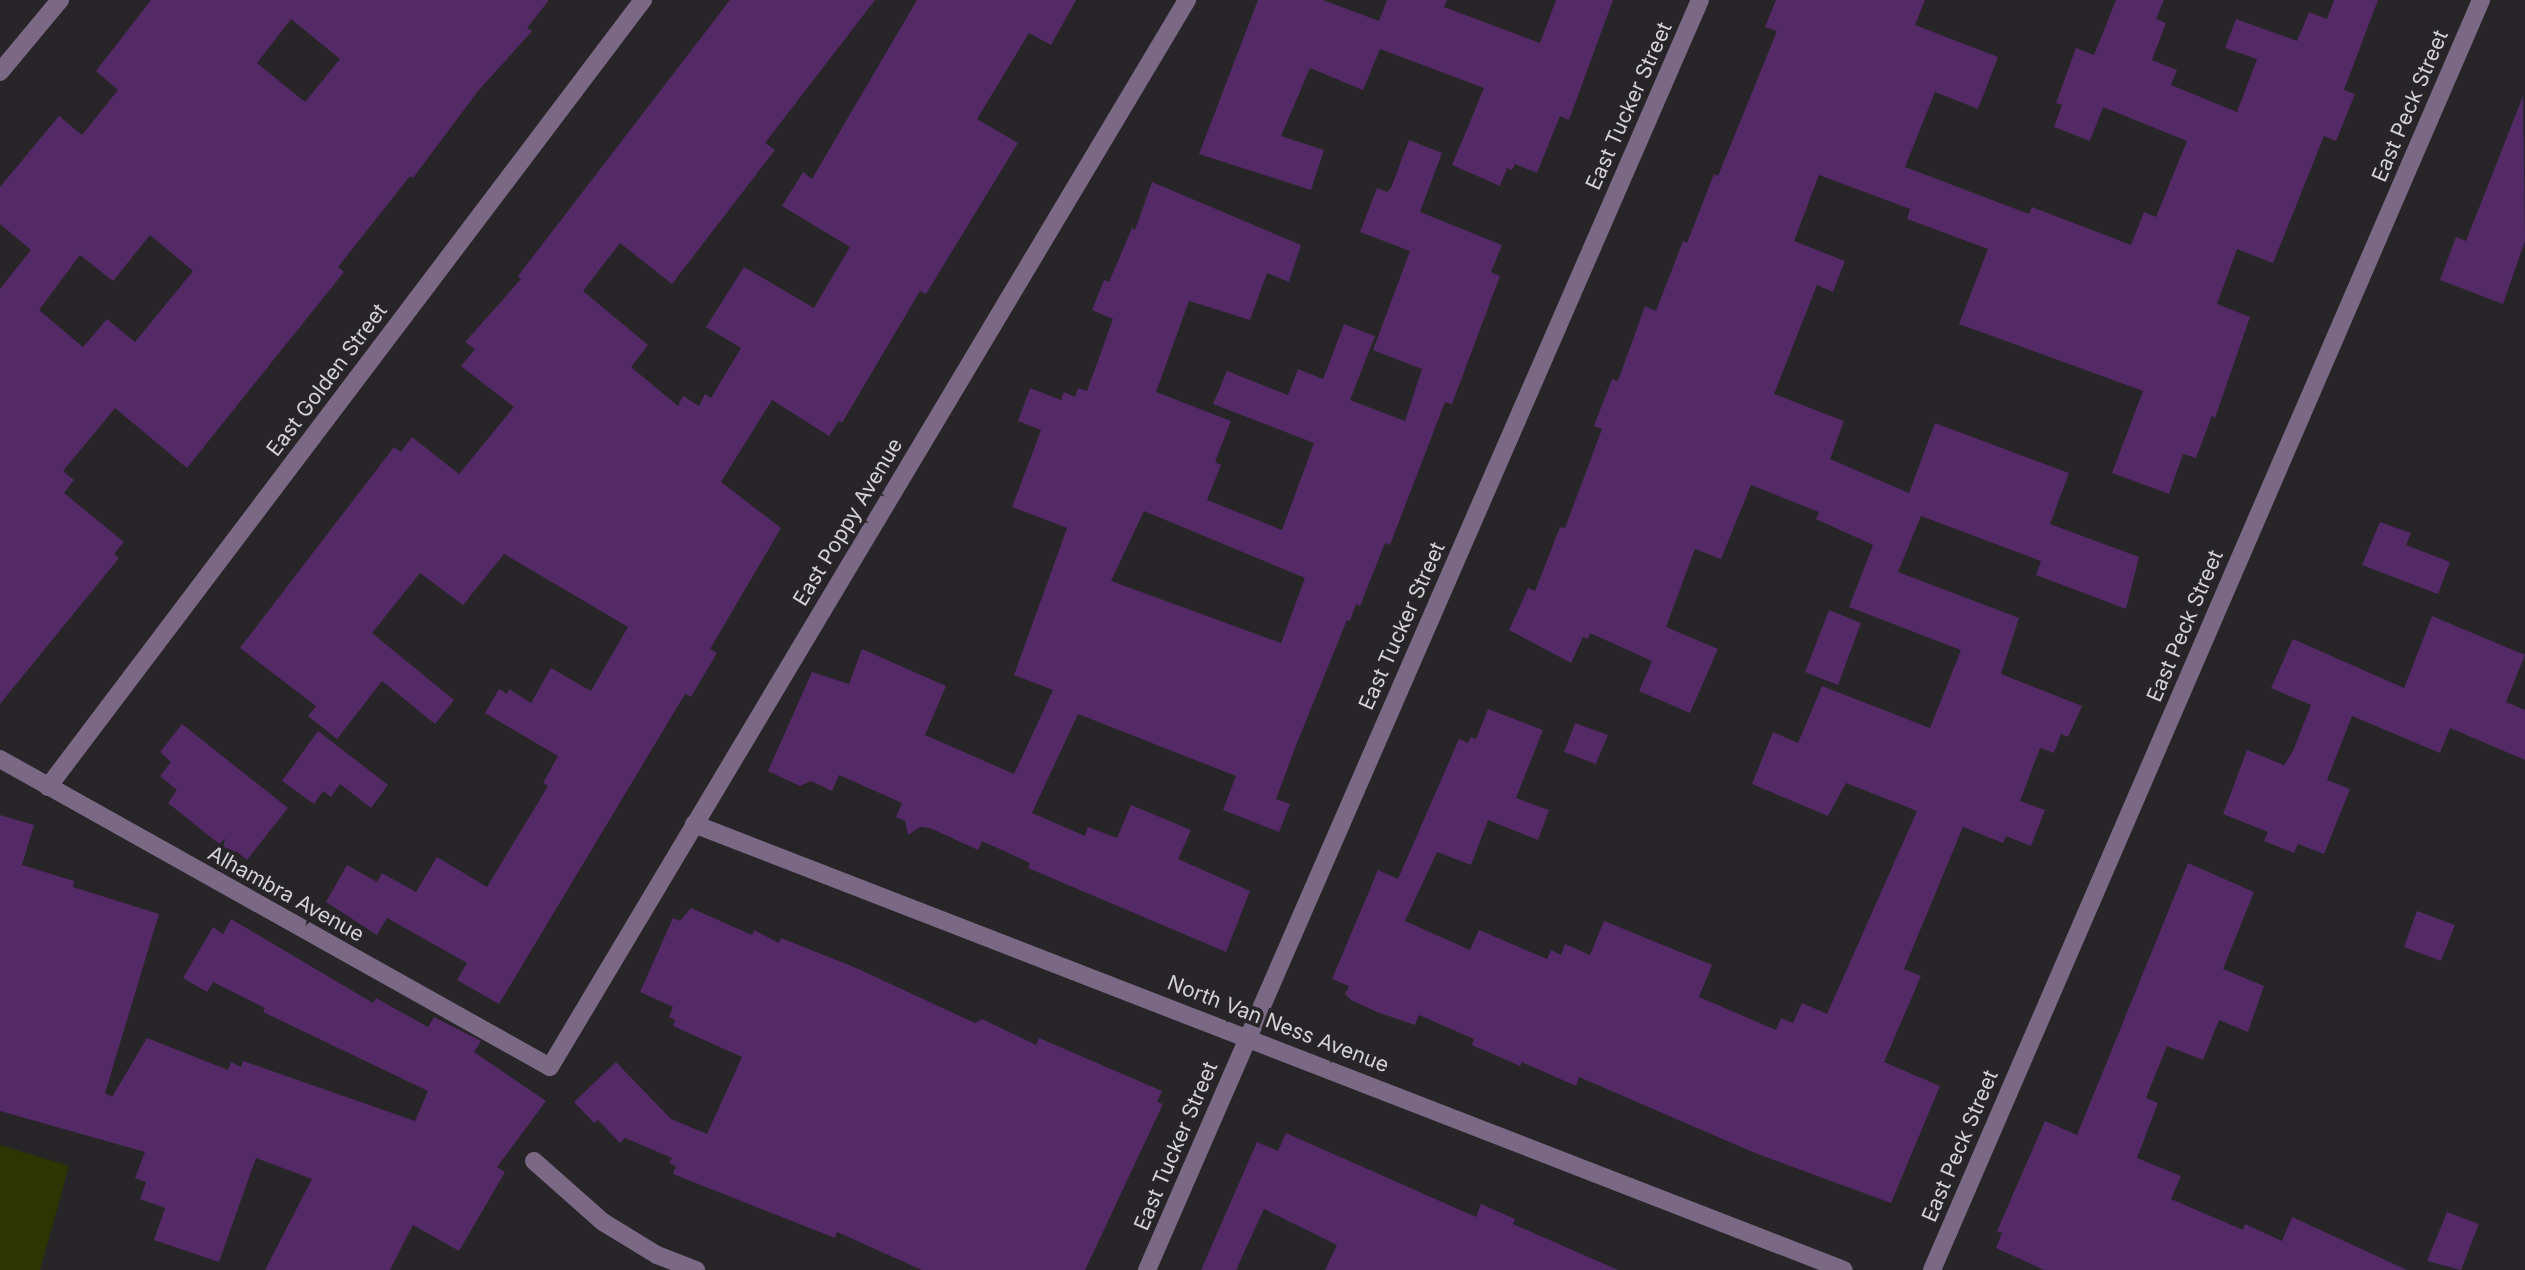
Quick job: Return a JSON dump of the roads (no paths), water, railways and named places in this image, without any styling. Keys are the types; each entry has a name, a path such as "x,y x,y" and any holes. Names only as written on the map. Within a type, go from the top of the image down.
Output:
{"street":[{"path":"0,72 60,0"},
{"name":"East Golden Street","path":"48,787 643,0"},
{"name":"East Poppy Avenue","path":"550,1067 1187,0"},
{"name":"East Tucker Street","path":"1147,1270 1700,0"},
{"name":"East Peck Street","path":"1932,1270 2481,0"},
{"name":"Alhambra Avenue","path":"0,759 550,1067"},
{"name":"North Van Ness Avenue","path":"694,824 1248,1036 1844,1270"},
{"path":"534,1161 603,1222 657,1255 696,1270"}]}
